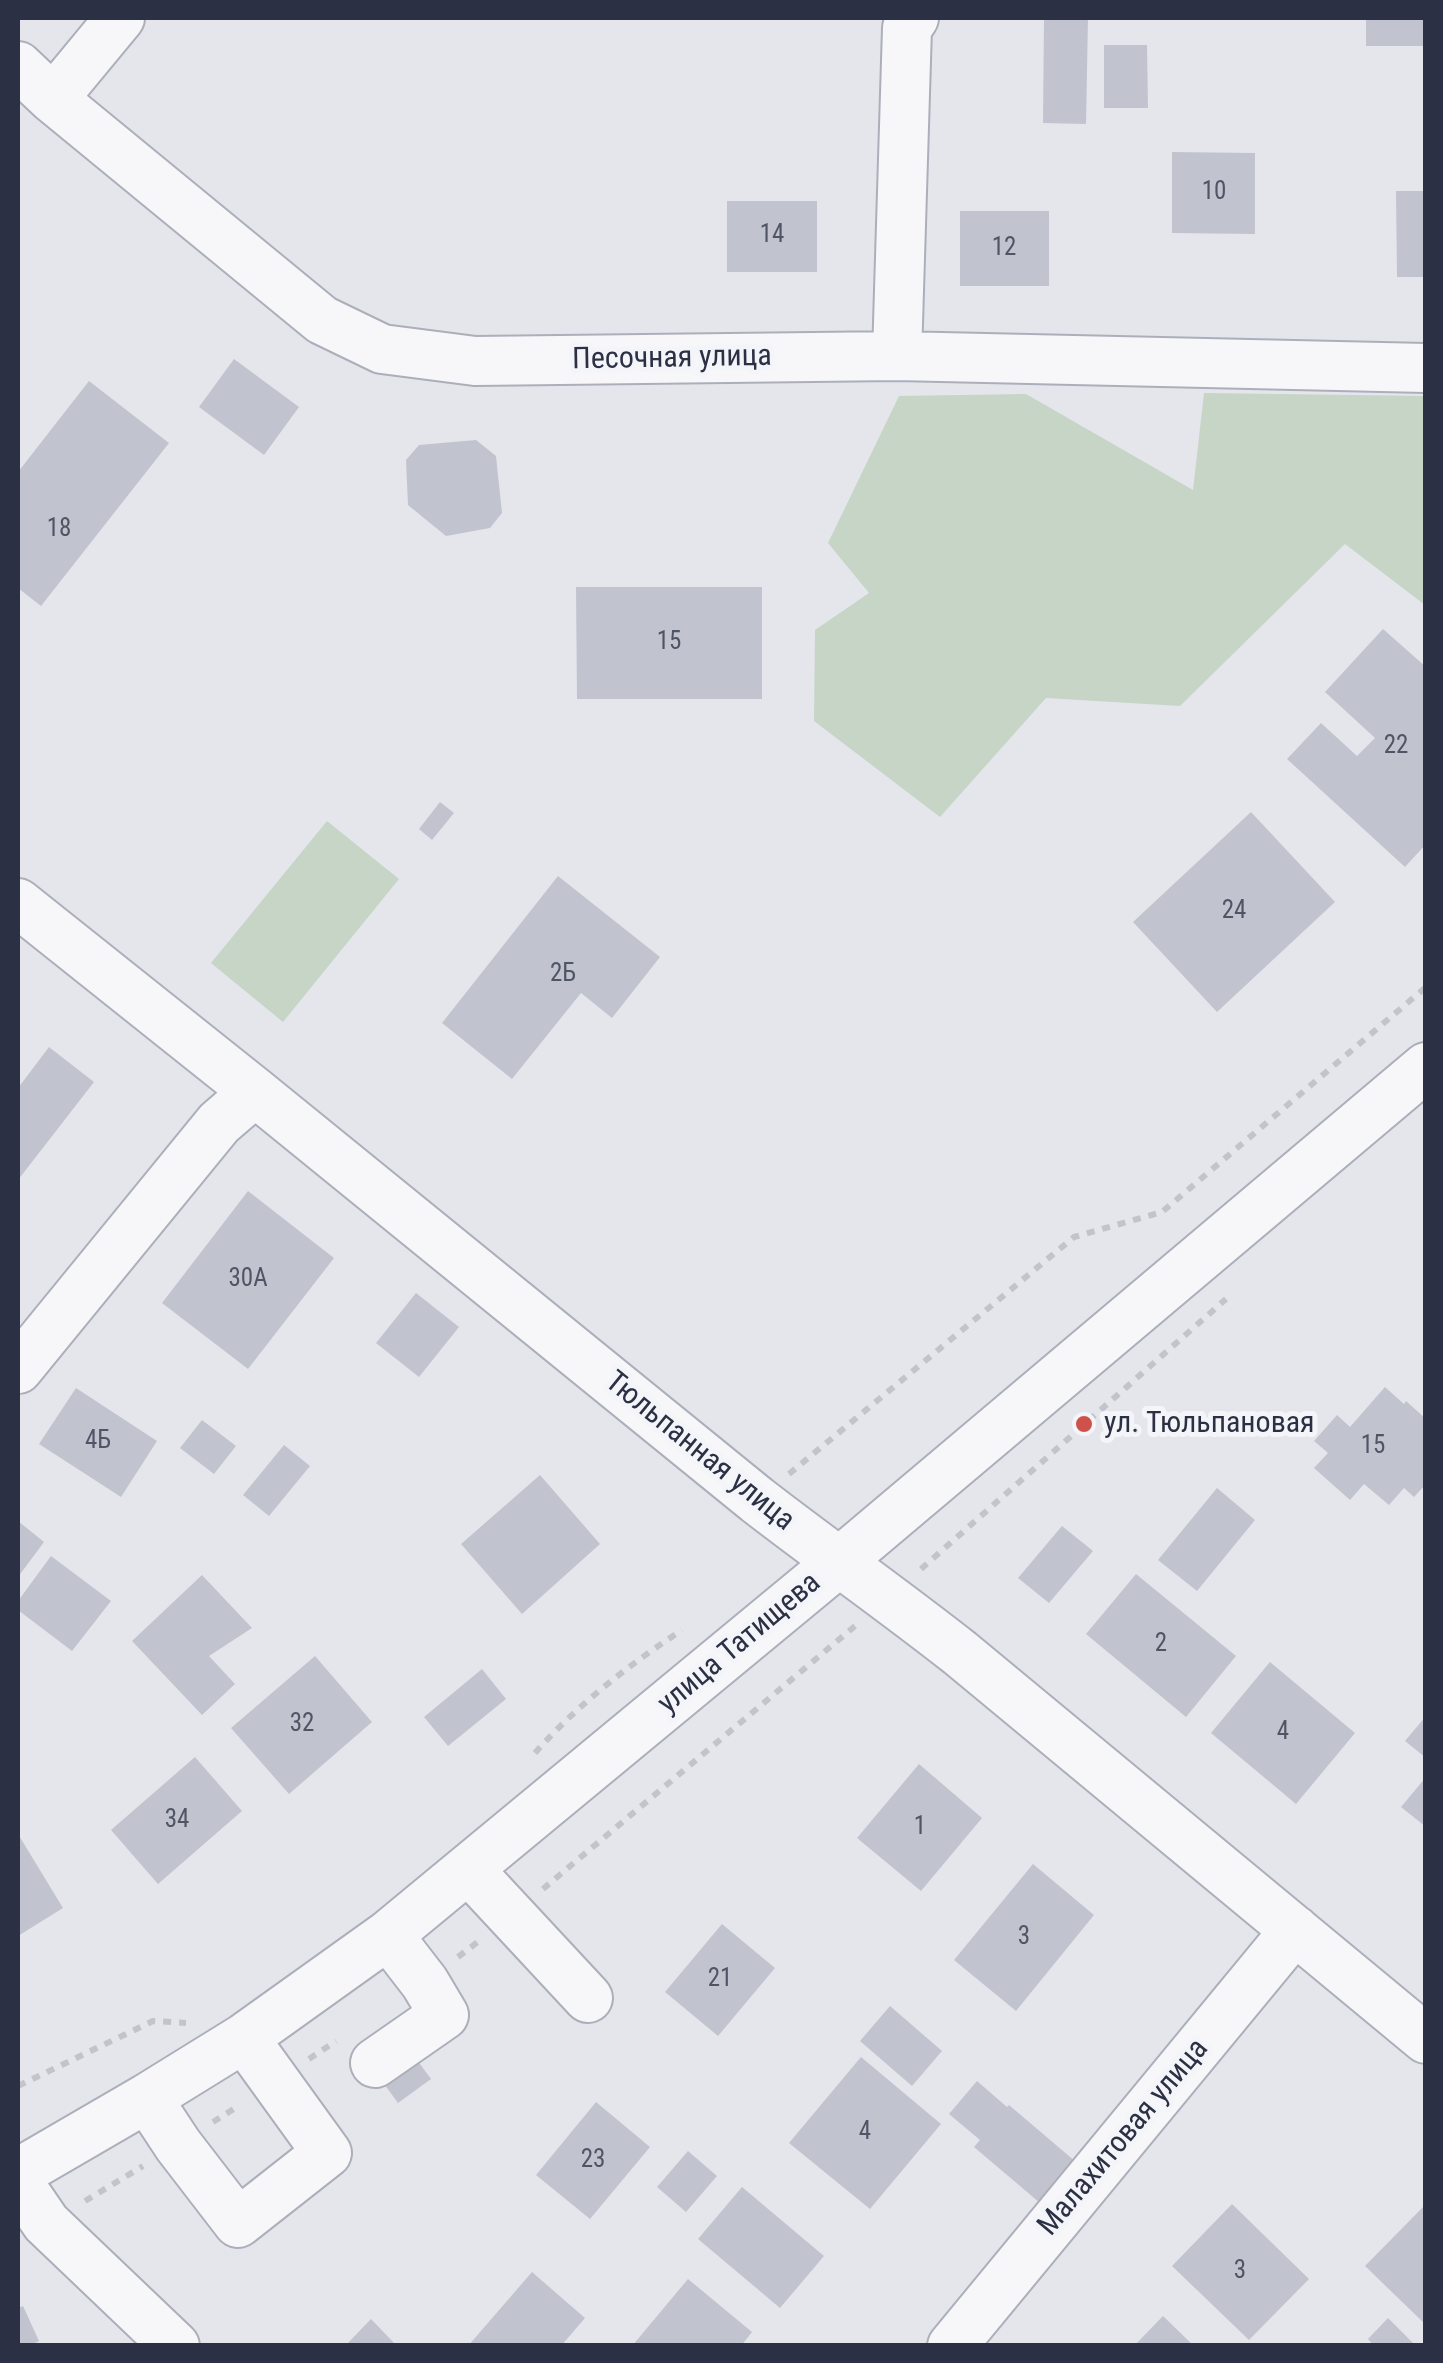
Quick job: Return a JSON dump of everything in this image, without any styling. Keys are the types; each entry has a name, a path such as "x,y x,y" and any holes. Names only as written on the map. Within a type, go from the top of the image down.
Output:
{"street":[{"path":"54,98 120,18"},
{"path":"897,356 907,28 914,18"},
{"name":"Песочная улица","path":"18,66 322,320 382,350 475,361 897,356 1426,368"},
{"name":"Тюльпанная улица","path":"18,903 758,1500 890,1597 1426,2039"},
{"name":"улица Татищева","path":"18,2172 244,2038 388,1935 1426,1067"},
{"path":"18,1368 219,1122 256,1092"},
{"path":"469,1870 588,1998"},
{"name":"Малахитовая улица","path":"952,2346 1295,1930"},
{"path":"363,2048 444,2015 388,1935"},
{"path":"147,2098 238,2223 327,2154 244,2038"},
{"path":"18,2182 46,2224 175,2346"}],"path":[{"path":"758,1500 1074,1237 1162,1212 1426,987"},
{"path":"425,1983 512,1916 890,1597 1238,1288"},
{"path":"534,1754 558,1726 649,1652 696,1621"},
{"path":"18,2086 154,2021 187,2023"},
{"path":"46,2224 274,2082 363,2048"}],"green space":[{"path":"1204,393 1425,396 1425,605 1345,544 1180,706 1046,698 940,817 814,721 815,630 869,593 828,543 899,396 1026,394 1193,490"},
{"path":"327,821 399,879 283,1022 211,963"}],"building":[{"path":"1044,18 1088,18 1086,124 1043,123"},
{"path":"1366,18 1426,18 1426,46 1366,46"},
{"path":"1104,45 1147,45 1148,108 1104,108"},
{"path":"1172,152 1255,153 1255,234 1172,233"},
{"path":"1396,191 1426,191 1426,277 1397,277"},
{"path":"727,201 817,201 817,272 727,272"},
{"path":"960,211 1049,211 1049,286 960,286"},
{"path":"234,359 299,407 264,455 199,407"},
{"path":"89,381 169,443 41,606 18,588 18,472"},
{"path":"476,440 496,456 502,513 490,528 446,536 408,505 406,460 419,445"},
{"path":"576,587 762,587 762,699 577,699"},
{"path":"1383,629 1426,667 1426,844 1405,867 1287,759 1321,723 1357,756 1375,738 1325,692"},
{"path":"440,802 454,813 432,840 419,829"},
{"path":"1251,812 1335,902 1217,1012 1133,922"},
{"path":"558,876 660,957 612,1018 581,993 512,1079 442,1023"},
{"path":"49,1047 94,1082 18,1180 18,1088"},
{"path":"248,1191 334,1258 248,1369 162,1303"},
{"path":"416,1293 459,1327 419,1377 376,1343"},
{"path":"1385,1387 1426,1419 1426,1484 1414,1497 1404,1488 1389,1505 1364,1484 1350,1500 1314,1468 1328,1453 1314,1441 1337,1415 1350,1427"},
{"path":"76,1388 157,1441 121,1497 39,1444"},
{"path":"202,1420 236,1446 214,1474 180,1448"},
{"path":"284,1445 310,1466 269,1516 243,1495"},
{"path":"540,1475 600,1544 522,1614 461,1544"},
{"path":"1217,1488 1255,1520 1197,1591 1158,1560"},
{"path":"18,1521 44,1542 18,1577"},
{"path":"1062,1526 1093,1551 1049,1603 1018,1578"},
{"path":"51,1556 111,1601 72,1651 18,1610 18,1601"},
{"path":"1136,1574 1236,1656 1186,1717 1086,1634"},
{"path":"202,1575 252,1628 209,1656 235,1684 202,1715 132,1641"},
{"path":"315,1656 372,1722 289,1794 231,1728"},
{"path":"1270,1662 1355,1733 1296,1804 1211,1733"},
{"path":"482,1669 506,1699 448,1746 424,1717"},
{"path":"1426,1716 1426,1758 1405,1741"},
{"path":"195,1757 242,1811 158,1884 111,1830"},
{"path":"919,1764 982,1818 921,1891 857,1838"},
{"path":"1426,1777 1426,1827 1401,1807"},
{"path":"18,1834 63,1908 18,1936"},
{"path":"1033,1864 1094,1915 1016,2011 954,1960"},
{"path":"722,1924 775,1968 718,2036 665,1992"},
{"path":"890,2006 942,2051 912,2086 860,2041"},
{"path":"412,2053 431,2079 398,2103 379,2077"},
{"path":"861,2057 941,2124 870,2209 789,2143"},
{"path":"977,2081 1076,2162 1040,2203 974,2147 980,2140 949,2114"},
{"path":"596,2102 650,2147 590,2219 536,2175"},
{"path":"688,2151 717,2176 686,2212 657,2187"},
{"path":"742,2187 824,2256 780,2308 698,2239"},
{"path":"1232,2204 1309,2279 1249,2340 1172,2266"},
{"path":"1426,2208 1426,2325 1365,2266"},
{"path":"532,2272 585,2318 561,2346 468,2346"},
{"path":"688,2279 752,2332 741,2346 632,2346"},
{"path":"23,2306 39,2341 29,2346 18,2346 18,2308"},
{"path":"1163,2316 1194,2346 1134,2346"},
{"path":"1388,2318 1416,2346 1374,2346 1368,2339"},
{"path":"371,2319 397,2346 345,2346"}],"place":[{"name":"ул. Тюльпановая","path":"1084,1424"}]}
